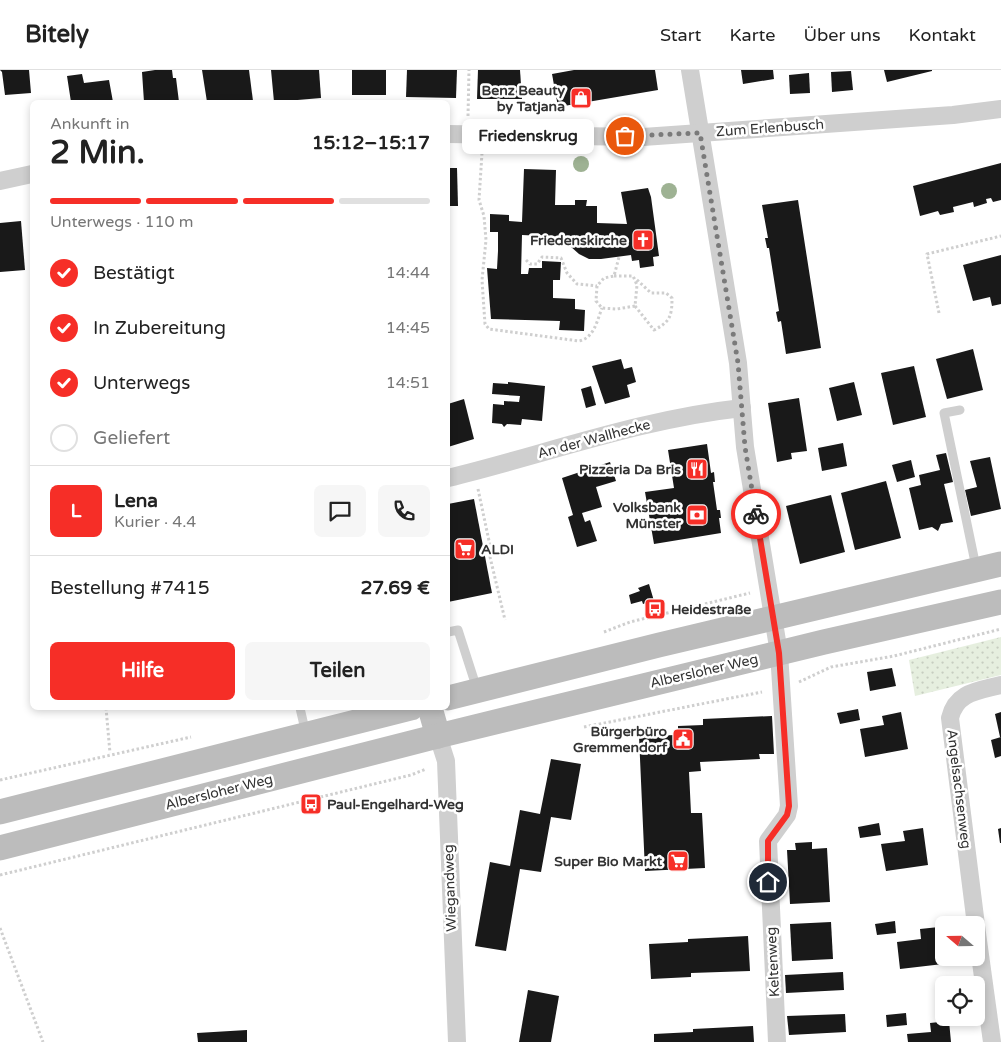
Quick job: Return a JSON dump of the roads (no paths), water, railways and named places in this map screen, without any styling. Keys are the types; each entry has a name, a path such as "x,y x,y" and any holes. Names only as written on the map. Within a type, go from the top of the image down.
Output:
{"main road":[{"path":"450,698 1001,564"},
{"name":"Albersloher Weg","path":"0,848 438,736 779,653 1001,602"},
{"path":"0,812 403,710"},
{"path":"431,710 438,736"}],"street":[{"path":"690,70 738,363 745,447 773,619"},
{"name":"Zum Erlenbusch","path":"450,134 643,137 953,116 1001,109"},
{"path":"0,181 30,174"},
{"name":"An der Wallhecke","path":"450,478 620,430 706,412 742,408"},
{"name":"Keltenweg","path":"773,619 779,653 789,806 787,815 768,841 778,1042"},
{"name":"Angelsachsenweg","path":"975,916 950,718 957,701 966,694 1001,685"},
{"name":"Wiegandweg","path":"438,736 446,761 457,1042"},
{"name":"Angelsachsenweg","path":"982,966 992,1042"}],"lane":[{"path":"960,410 944,413 976,570"},
{"path":"450,632 458,630 478,691"},
{"path":"301,710 307,735"}],"place":[{"name":"Benz Beauty by Tatjana","path":"581,98"},
{"name":"Friedenskrug","path":"625,136"},
{"name":"Friedenskirche","path":"643,240"},
{"name":"Pizzeria Da Bris","path":"697,469"},
{"name":"Volksbank Münster","path":"697,515"},
{"name":"ALDI","path":"465,549"},
{"name":"Heidestraße","path":"655,609"},
{"name":"Bürgerbüro Gremmendorf","path":"683,739"},
{"name":"Paul-Engelhard-Weg","path":"311,804"},
{"name":"Super Bio Markt","path":"678,861"}]}
